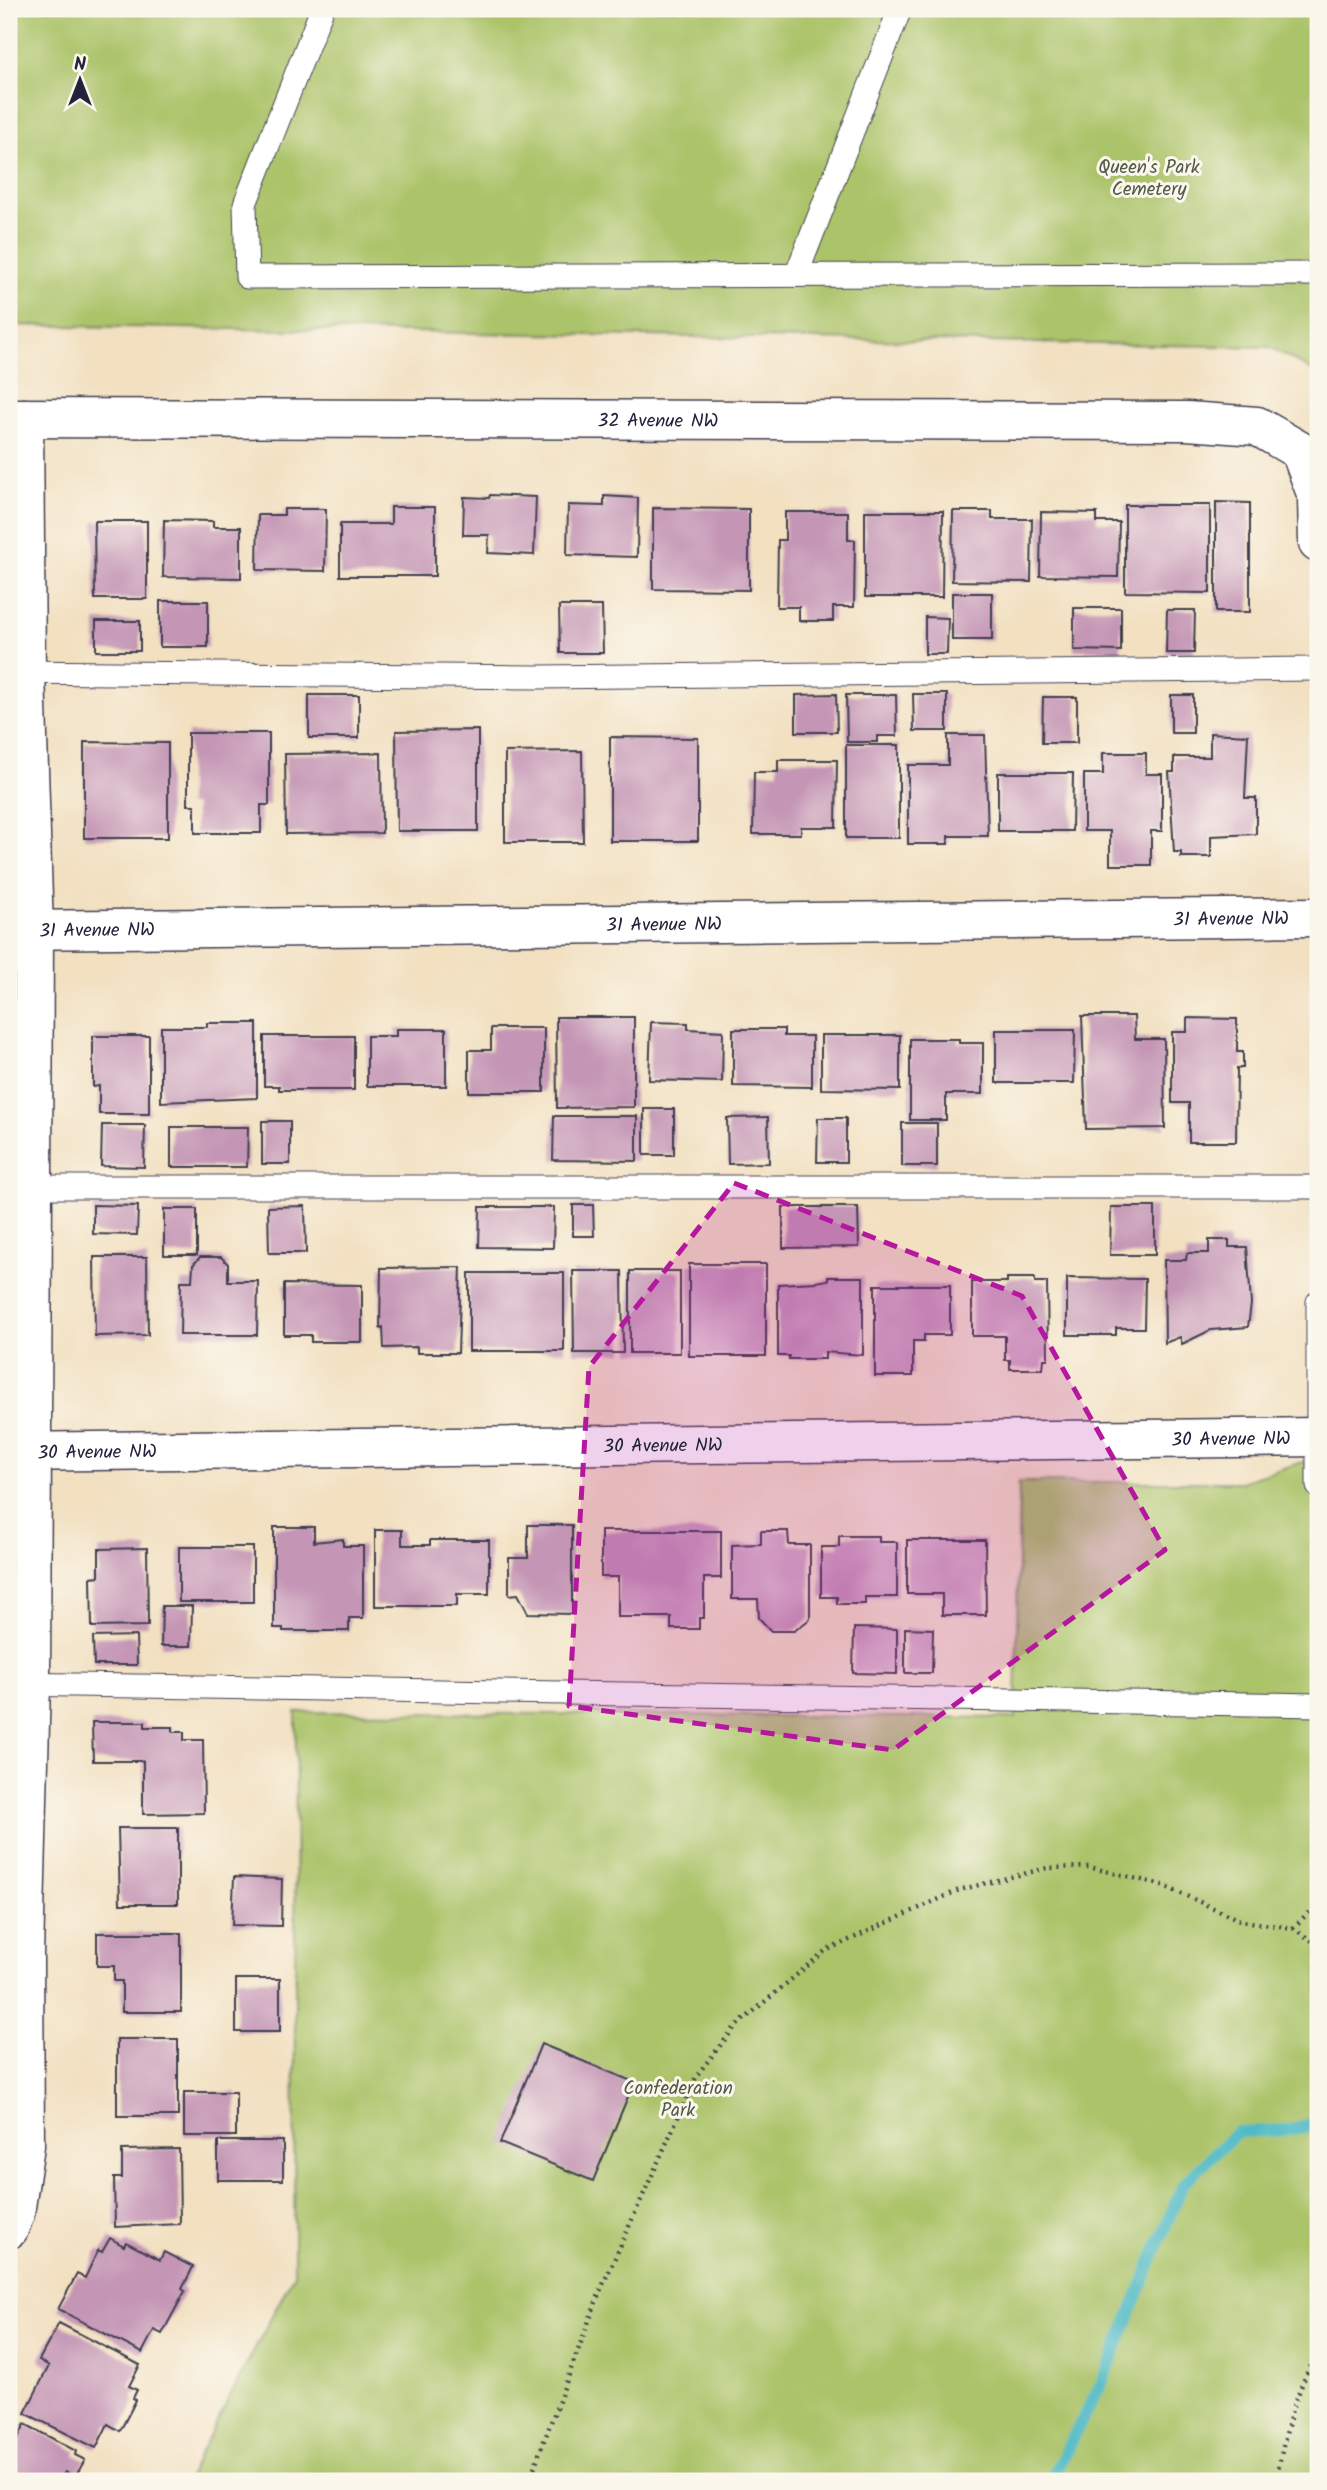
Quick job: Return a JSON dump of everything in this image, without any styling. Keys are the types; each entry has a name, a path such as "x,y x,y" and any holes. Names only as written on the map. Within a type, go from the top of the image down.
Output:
{"street":[{"name":"32 Avenue NW","path":"17,418 1187,421 1257,426 1300,452 1317,496 1318,543"},
{"path":"9,2228 15,2214 25,2144 16,1956 22,1187 17,418"},
{"name":"31 Avenue NW","path":"22,931 1318,917"},
{"name":"30 Avenue NW","path":"21,1452 1317,1437"}],"lane":[{"path":"322,9 245,204 247,276 1318,274"},
{"path":"797,273 900,9"},
{"path":"18,672 538,677 1318,669"},
{"path":"22,1187 1318,1187"},
{"path":"1318,1302 1318,1486"},
{"path":"20,1684 1318,1705"}],"path":[{"path":"529,2481 601,2289 698,2075 735,2027 825,1951 958,1890 1046,1868 1089,1867 1162,1885 1242,1921 1293,1928 1318,1945"},
{"path":"1293,1928 1318,1903"},
{"path":"1275,2481 1292,2409 1318,2346"}],"highlighted area":[{"path":"734,1183 1022,1296 1165,1550 893,1750 569,1706 589,1367"}],"green space":[{"name":"Queen's Park Cemetery","path":"9,9 1318,9 1318,374 1270,347 9,325"},
{"name":"Confederation Park","path":"1318,1457 1318,2481 186,2481 294,2274 296,1712 1016,1718 1019,1482 1241,1482"}],"building":[{"path":"490,495 536,497 534,555 488,553 489,535 463,535 464,497 489,498"},
{"path":"604,496 638,498 637,557 567,555 568,505 604,506"},
{"path":"1216,502 1250,503 1250,612 1216,612"},
{"path":"1125,505 1210,505 1210,593 1125,592"},
{"path":"391,507 435,507 435,576 340,576 340,524 391,524"},
{"path":"653,508 749,509 749,590 653,589"},
{"path":"284,509 326,509 325,571 257,570 258,515 284,515"},
{"path":"865,511 943,511 942,597 865,597"},
{"path":"953,511 992,511 992,519 1032,519 1031,582 952,581"},
{"path":"785,512 848,512 848,540 855,540 854,607 833,607 833,621 799,621 799,607 777,607 778,540 785,540"},
{"path":"1041,512 1097,513 1097,522 1119,522 1118,577 1040,576"},
{"path":"164,520 213,521 213,527 241,527 241,578 163,577"},
{"path":"94,521 147,521 147,599 95,599"},
{"path":"952,593 992,593 992,640 952,640"},
{"path":"160,601 208,601 208,647 160,647"},
{"path":"559,606 602,606 603,653 560,653"},
{"path":"1074,608 1121,608 1121,651 1074,650"},
{"path":"1167,610 1195,610 1194,653 1166,653"},
{"path":"925,617 948,618 947,654 925,654"},
{"path":"96,621 140,621 140,651 96,651"},
{"path":"836,694 837,732 796,732 796,695"},
{"path":"913,694 947,694 947,731 914,731"},
{"path":"309,695 359,695 359,738 309,738"},
{"path":"846,695 896,695 897,736 877,736 877,742 847,742"},
{"path":"1171,695 1193,695 1193,733 1171,733"},
{"path":"1043,697 1077,697 1077,743 1042,743"},
{"path":"478,730 478,831 397,831 396,731"},
{"path":"188,733 269,733 269,805 261,805 261,833 195,833 195,805 188,805"},
{"path":"1210,733 1248,735 1245,798 1256,798 1256,834 1211,836 1211,857 1181,857 1181,852 1174,852 1169,772 1174,772 1174,757 1210,757"},
{"path":"948,735 985,735 988,836 948,836 948,844 908,844 908,765 948,765"},
{"path":"610,737 698,738 698,841 610,841"},
{"path":"84,742 168,743 168,838 84,838"},
{"path":"846,745 899,745 899,838 846,838"},
{"path":"582,751 583,842 505,842 505,752"},
{"path":"381,753 382,833 286,834 285,754"},
{"path":"1103,753 1146,753 1146,774 1162,774 1162,831 1151,831 1151,865 1110,865 1110,831 1084,831 1084,774 1103,774"},
{"path":"778,760 837,760 836,827 801,827 801,834 753,834 754,772 778,772"},
{"path":"998,773 1073,773 1072,831 998,831"},
{"path":"1082,1016 1134,1016 1135,1039 1164,1039 1165,1128 1086,1129"},
{"path":"556,1017 634,1017 634,1107 557,1108"},
{"path":"1187,1018 1237,1019 1237,1052 1243,1052 1243,1068 1237,1068 1236,1142 1189,1142 1189,1103 1172,1103 1172,1032 1187,1032"},
{"path":"651,1022 688,1023 688,1029 723,1031 722,1082 649,1080"},
{"path":"207,1023 257,1023 257,1098 161,1102 161,1027 207,1027"},
{"path":"491,1028 544,1028 544,1092 469,1092 469,1050 491,1050"},
{"path":"396,1029 446,1029 446,1086 367,1086 367,1036 396,1036"},
{"path":"733,1029 784,1029 784,1036 812,1036 812,1087 733,1086"},
{"path":"996,1030 1075,1030 1074,1083 996,1083"},
{"path":"821,1035 900,1035 900,1090 821,1089"},
{"path":"93,1036 149,1036 149,1114 99,1114 99,1086 93,1087"},
{"path":"264,1036 354,1036 354,1090 279,1090 279,1086 264,1086"},
{"path":"910,1039 959,1039 959,1043 983,1043 983,1094 946,1094 946,1120 910,1120"},
{"path":"644,1109 674,1109 674,1155 644,1155"},
{"path":"554,1116 637,1116 637,1161 553,1160"},
{"path":"768,1117 769,1163 728,1164 727,1118"},
{"path":"818,1118 846,1118 846,1162 817,1162"},
{"path":"262,1121 290,1121 290,1164 262,1164"},
{"path":"902,1123 937,1123 937,1166 902,1166"},
{"path":"102,1125 145,1125 144,1167 101,1166"},
{"path":"171,1127 248,1127 247,1167 171,1167"},
{"path":"93,1205 138,1206 137,1235 93,1234"},
{"path":"573,1205 593,1205 594,1236 573,1236"},
{"path":"305,1206 306,1253 269,1253 268,1207"},
{"path":"480,1207 554,1207 553,1248 479,1247"},
{"path":"783,1207 858,1207 859,1247 783,1248"},
{"path":"1111,1207 1155,1207 1155,1255 1110,1255"},
{"path":"164,1209 197,1209 197,1255 164,1255"},
{"path":"1209,1240 1229,1240 1229,1247 1247,1247 1251,1304 1248,1327 1211,1330 1182,1344 1180,1337 1165,1343 1164,1260 1186,1260 1187,1253 1209,1253"},
{"path":"94,1257 147,1257 148,1335 95,1336"},
{"path":"200,1257 221,1257 228,1264 228,1281 258,1281 257,1335 180,1335 181,1281 192,1281 193,1265"},
{"path":"689,1264 766,1264 766,1356 689,1356"},
{"path":"461,1267 458,1353 417,1353 417,1347 384,1348 383,1327 380,1328 381,1268"},
{"path":"573,1271 622,1271 623,1353 574,1353"},
{"path":"630,1271 680,1271 680,1353 630,1353"},
{"path":"469,1273 564,1273 564,1351 469,1351"},
{"path":"828,1277 863,1277 863,1355 825,1352 825,1359 789,1359 789,1356 778,1356 778,1284 816,1282 828,1280"},
{"path":"1007,1278 1035,1278 1035,1282 1047,1282 1048,1359 1044,1359 1043,1369 1010,1369 1010,1360 1005,1360 1005,1336 972,1336 972,1282 1007,1282"},
{"path":"1067,1278 1145,1279 1144,1328 1116,1328 1116,1335 1067,1335"},
{"path":"284,1284 362,1285 362,1342 311,1342 311,1335 284,1335"},
{"path":"875,1285 950,1285 950,1335 924,1335 924,1341 913,1341 913,1376 875,1376"},
{"path":"528,1525 572,1525 572,1614 528,1613 518,1594 509,1595 509,1558 528,1558"},
{"path":"274,1527 314,1527 314,1542 343,1539 343,1546 363,1546 363,1618 349,1618 349,1631 283,1631 283,1628 274,1628"},
{"path":"375,1530 402,1530 402,1545 430,1545 430,1540 489,1540 489,1594 457,1594 457,1606 375,1606"},
{"path":"601,1531 721,1531 721,1578 704,1578 704,1618 699,1618 699,1629 671,1629 671,1617 618,1617 618,1577 601,1577"},
{"path":"761,1531 788,1531 789,1545 810,1545 810,1619 794,1631 771,1631 759,1618 758,1599 732,1599 732,1545 761,1544"},
{"path":"839,1536 879,1536 879,1542 897,1542 897,1597 865,1597 865,1604 837,1604 837,1597 821,1597 821,1547 839,1547"},
{"path":"907,1540 985,1540 986,1615 942,1615 942,1594 907,1594"},
{"path":"179,1547 253,1547 253,1602 179,1602"},
{"path":"147,1548 148,1626 92,1627 91,1577 99,1576 99,1549"},
{"path":"162,1606 192,1606 191,1646 161,1646"},
{"path":"854,1628 897,1629 897,1674 853,1673"},
{"path":"905,1628 933,1629 932,1673 905,1673"},
{"path":"136,1636 137,1665 94,1665 93,1637"},
{"path":"92,1722 145,1722 145,1727 173,1727 173,1732 184,1732 184,1740 203,1740 204,1813 143,1814 143,1761 93,1761"},
{"path":"118,1828 178,1828 178,1904 120,1904"},
{"path":"234,1877 282,1879 281,1926 232,1925"},
{"path":"97,1933 181,1933 181,2012 122,2012 122,1981 114,1981 114,1966 97,1966"},
{"path":"236,1979 280,1979 280,2032 236,2032"},
{"path":"117,2039 178,2039 178,2116 117,2116"},
{"path":"541,2044 634,2082 593,2181 500,2143"},
{"path":"184,2092 236,2092 236,2136 184,2136"},
{"path":"218,2141 283,2141 283,2180 218,2180"},
{"path":"179,2149 180,2224 115,2227 114,2178 122,2178 122,2150"},
{"path":"110,2238 124,2246 126,2242 160,2260 164,2252 193,2267 182,2289 185,2291 162,2334 154,2330 142,2353 58,2309 77,2274 85,2278 98,2250 102,2252"},
{"path":"59,2323 140,2365 129,2386 137,2390 133,2398 136,2400 120,2431 108,2424 96,2448 25,2413 49,2366 39,2360"},
{"path":"25,2424 76,2451 75,2455 85,2460 75,2477 65,2472 60,2481 9,2481 9,2455"}],"waterway":[{"path":"1050,2481 1104,2378 1183,2184 1237,2132 1289,2130 1318,2124"}]}
